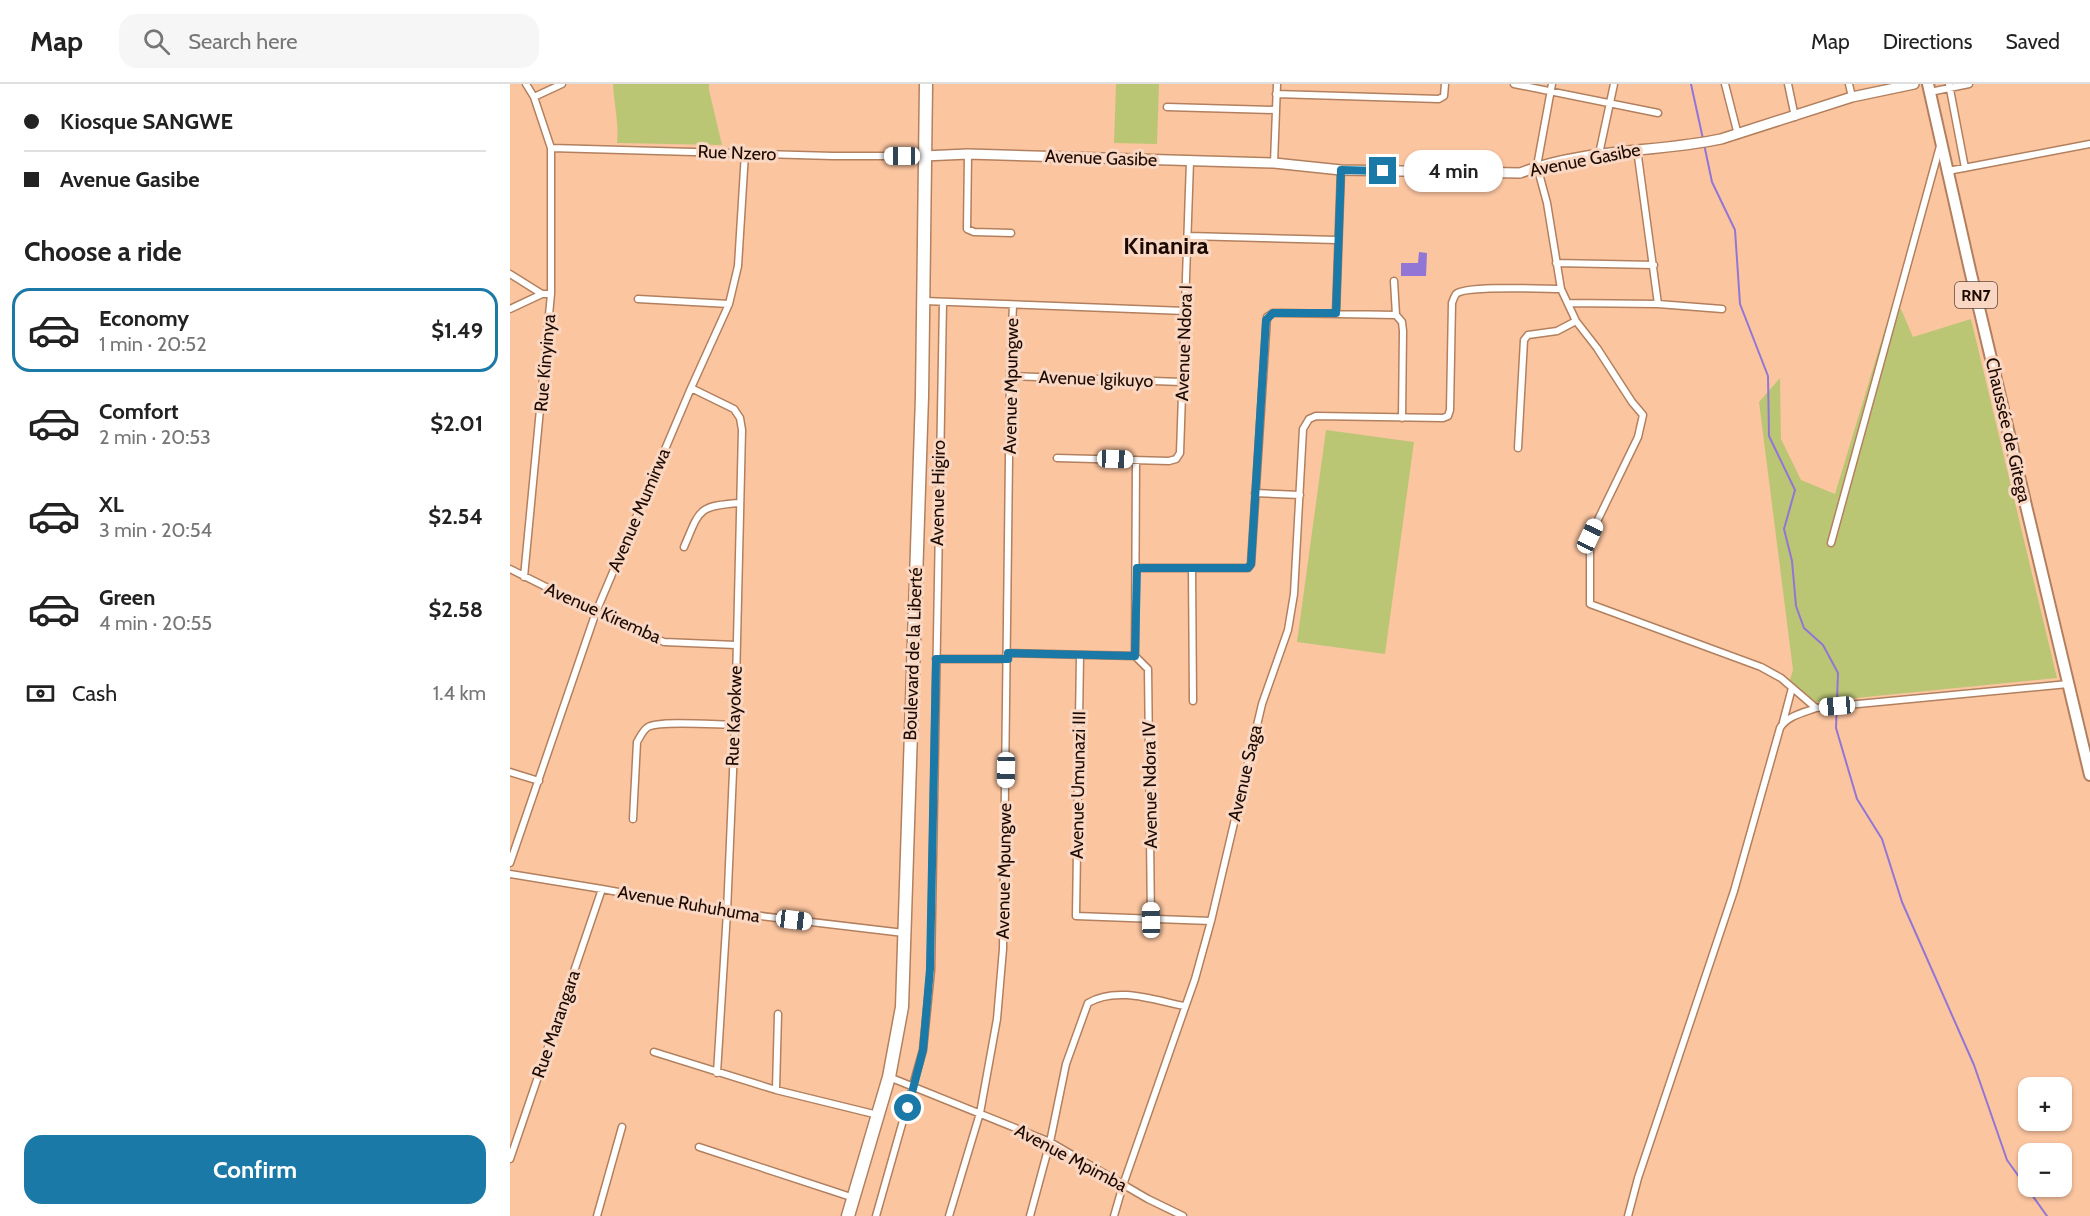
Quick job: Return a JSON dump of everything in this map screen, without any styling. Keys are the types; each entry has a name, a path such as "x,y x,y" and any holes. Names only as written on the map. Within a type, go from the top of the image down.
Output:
{"highway":[{"name":"Boulevard de la Liberté","path":"848,1216 889,1077 902,1007 921,407 926,84"}],"main road":[{"name":"Chaussée de Gitega","path":"1929,88 2068,684 2087,745 2090,775"}],"street":[{"name":"Rue Kinyinya","path":"524,577 551,294 551,148 534,97 525,84"},
{"path":"534,97 562,84"},
{"path":"1274,163 1277,84"},
{"path":"1276,94 1440,99 1444,96 1445,84"},
{"path":"1514,84 1658,113"},
{"path":"1552,84 1537,166 1547,203 1561,290 1576,321 1643,415 1638,437 1590,536 1590,604 1761,667 1781,678 1816,708"},
{"path":"1599,154 1614,84"},
{"path":"1725,84 1738,135"},
{"path":"1788,84 1796,117"},
{"path":"1849,84 1851,97"},
{"name":"Avenue Gasibe","path":"924,156 968,154 1190,160 1274,163 1341,170 1509,174 1599,154 1704,143 1796,117 1851,97 1914,84"},
{"path":"1929,88 1970,84"},
{"path":"1949,86 1965,168"},
{"path":"1167,107 1276,110"},
{"path":"1831,543 1941,143"},
{"path":"1948,171 2090,144"},
{"name":"Rue Nzero","path":"551,148 924,156"},
{"path":"1637,150 1658,304"},
{"name":"Avenue Mumirwa","path":"510,863 596,612 729,304 738,266 745,153"},
{"path":"968,154 967,229 974,232 1011,233"},
{"name":"Avenue Ndora I","path":"1136,460 1169,461 1176,459 1180,453 1190,160"},
{"path":"1336,313 1341,170"},
{"path":"1188,236 1337,240"},
{"path":"1556,263 1654,266"},
{"path":"510,274 542,294"},
{"path":"1394,281 1396,315 1402,322 1403,331 1405,417 1443,418 1448,416 1452,303 1456,294 1463,290 1478,289 1561,290"},
{"path":"510,309 542,294 551,294"},
{"path":"638,299 729,304"},
{"path":"923,301 1185,311"},
{"name":"Avenue Higiro","path":"876,1216 923,1050 930,969 943,303"},
{"path":"1568,303 1658,304 1722,309"},
{"name":"Avenue Mpungwe","path":"949,1216 980,1113 997,1019 1003,949 1010,376 1013,305"},
{"path":"1137,568 1248,568 1251,564 1268,317 1273,313 1396,315"},
{"path":"1518,448 1524,340 1528,335 1557,331 1576,321"},
{"name":"Avenue Igikuyo","path":"1010,376 1182,382"},
{"name":"Rue Kayokwe","path":"691,388 738,412 742,430 728,912 717,1073"},
{"name":"Avenue Saga","path":"1114,1216 1195,979 1211,921 1262,704 1288,630 1294,594 1303,429 1309,418 1316,416 1405,417"},
{"path":"936,659 1008,656 1135,656 1136,460 1057,458"},
{"path":"1255,494 1300,495"},
{"path":"684,547 694,523 706,508 713,505 739,503"},
{"name":"Avenue Kiremba","path":"510,569 596,612 664,642 736,645"},
{"path":"1192,569 1193,701"},
{"name":"Avenue Umunazi III","path":"1080,655 1076,916 1151,920"},
{"name":"Avenue Ndora IV","path":"1135,656 1148,669 1151,920"},
{"path":"1783,723 1816,708 2068,684"},
{"path":"1628,1216 1642,1167 1734,891 1792,688"},
{"path":"633,819 637,742 643,731 649,726 667,724 735,725"},
{"path":"510,772 539,781"},
{"name":"Avenue Ruhuhuma","path":"510,874 728,912 904,933"},
{"name":"Rue Marangara","path":"510,1159 602,889"},
{"path":"1151,920 1211,921"},
{"path":"1030,1216 1050,1142 1066,1064 1088,1003 1094,999 1131,994 1184,1006"},
{"path":"776,1090 778,1014"},
{"path":"654,1052 776,1090 879,1115"},
{"name":"Avenue Mpimba","path":"889,1077 1050,1142 1123,1185 1183,1216"},
{"path":"597,1216 622,1127"},
{"path":"699,1147 854,1198"}],"green space":[{"path":"613,84 709,84 722,145 617,143"},
{"path":"1116,84 1159,84 1157,144 1114,143"},
{"path":"1891,309 1901,309 1913,337 1971,319 2057,678 1816,702 1789,683 1793,670 1759,402 1780,378 1781,439 1801,480 1835,494"},
{"path":"1326,430 1414,442 1385,654 1297,642"}],"shaded area":[{"path":"1419,252 1427,253 1426,276 1401,276 1401,263 1418,263"}],"waterway":[{"path":"1691,84 1703,139"},
{"path":"1704,144 1712,182 1735,230 1740,304 1768,376 1769,436 1795,490 1784,529 1792,561 1796,606 1804,628 1823,645 1838,673 1836,728 1857,799 1882,839 1902,902 1974,1065 2007,1160 2047,1216"}],"district":[{"name":"Kinanira","path":"1166,246"}],"route":[{"path":"908,1108 923,1050 930,969 933,915 936,659 1008,659 1008,653 1135,656 1137,568 1248,568 1251,564 1266,320 1273,313 1336,313 1341,170 1383,171"}]}
